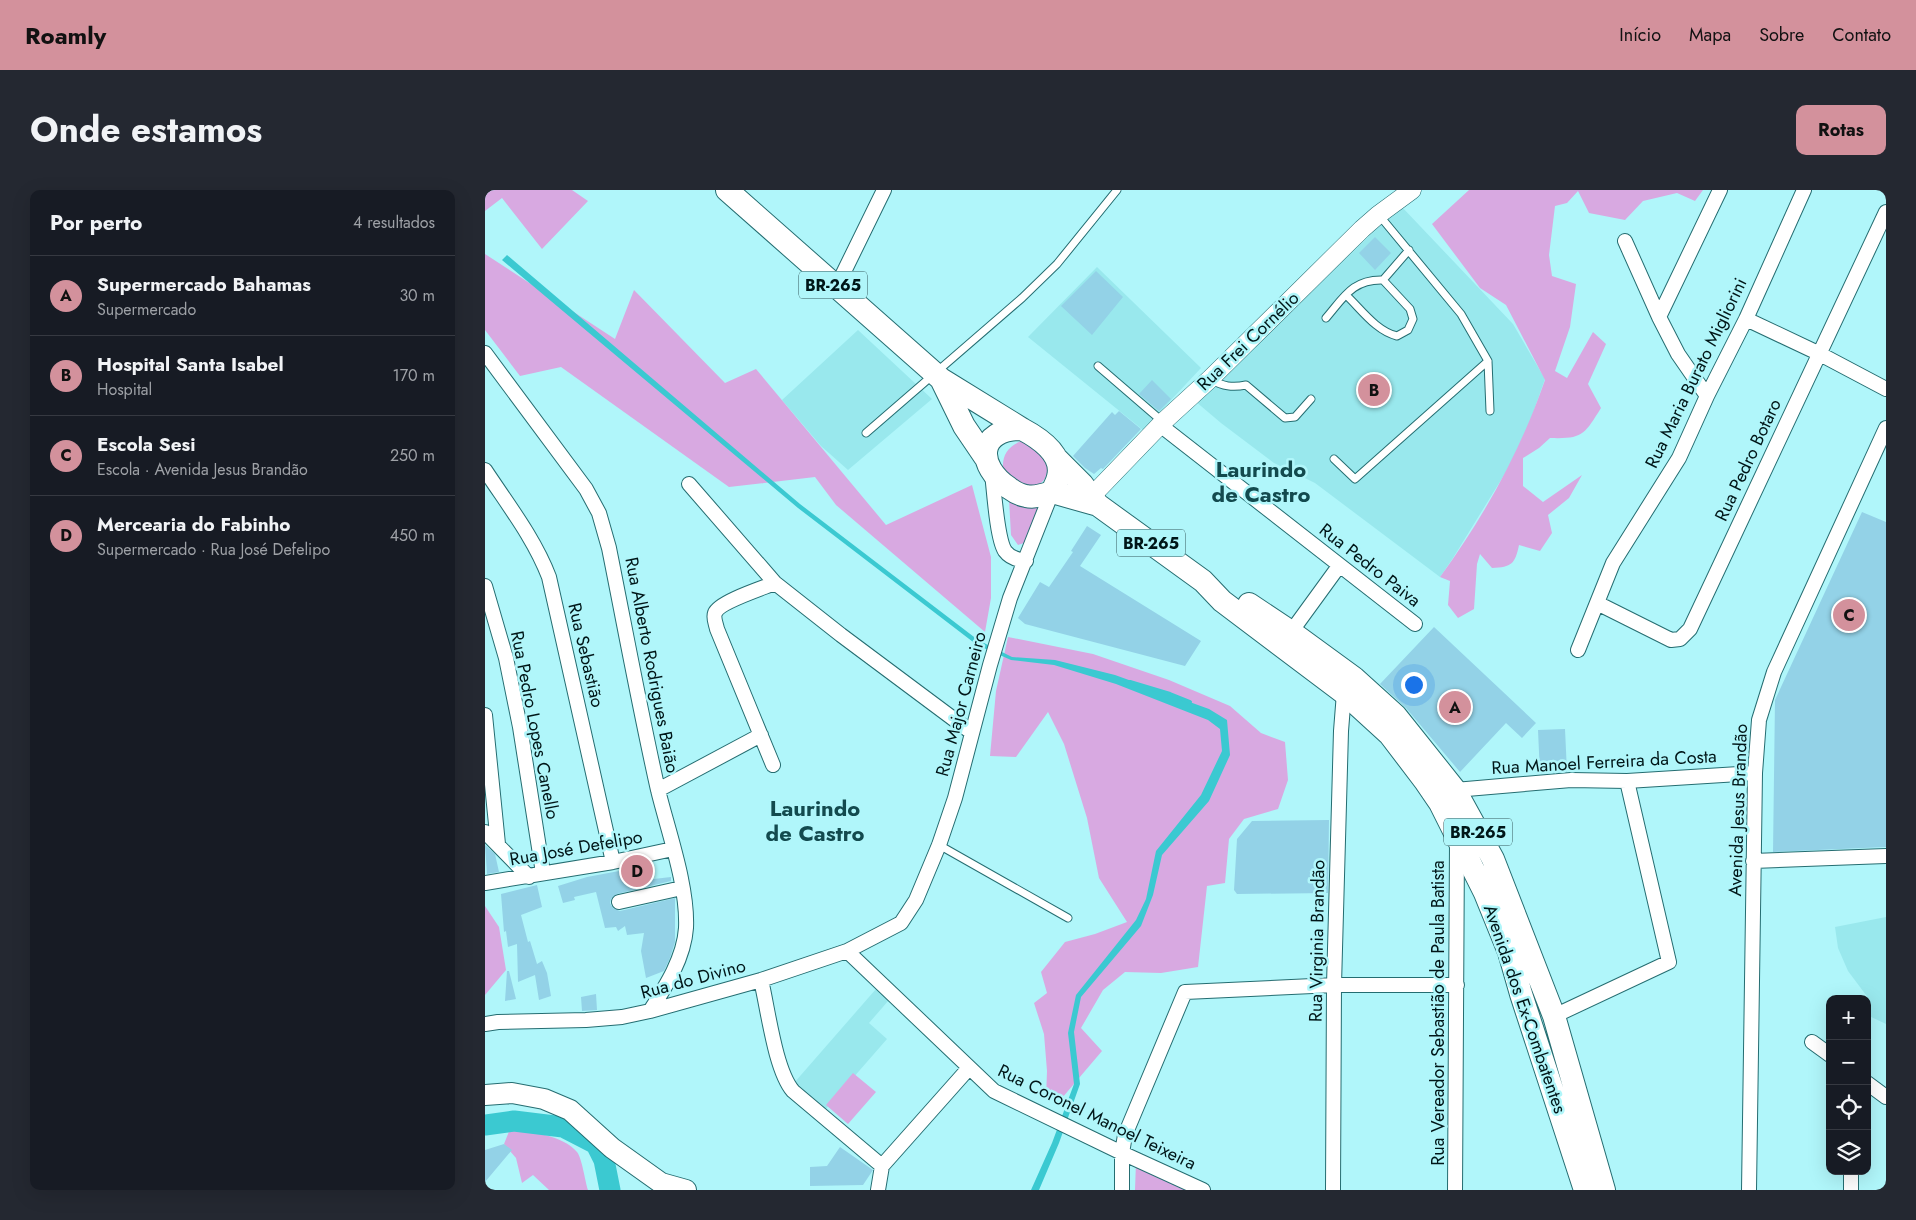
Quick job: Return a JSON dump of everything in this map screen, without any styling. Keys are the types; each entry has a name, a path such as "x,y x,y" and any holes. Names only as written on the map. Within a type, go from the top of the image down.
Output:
{"main road":[{"name":"BR-265","path":"727,190 938,376 1045,444 1057,459"},
{"name":"BR-265","path":"938,376 963,426 1004,485 1024,496 1037,497 1052,492"},
{"path":"989,465 985,451 993,437 1006,430 1022,428"},
{"path":"1052,492 1059,476 1057,459"},
{"name":"Avenida dos Ex-Combatentes","path":"1057,459 1092,494 1203,580 1222,601 1344,693 1389,735 1440,803 1485,893 1509,952 1585,1190"},
{"name":"Avenida dos Ex-Combatentes","path":"1052,492 1092,494"},
{"name":"Avenida dos Ex-Combatentes","path":"1203,580 1228,590 1291,632 1354,678 1396,716 1455,790 1493,859 1554,1016 1604,1190"},
{"path":"485,1095 512,1093 543,1099 570,1110 612,1148 661,1183 686,1190"}],"street":[{"path":"836,288 884,190"},
{"path":"1659,317 1720,190"},
{"name":"Rua Maria Burato Migliorini","path":"1578,650 1613,563 1679,458 1804,190"},
{"name":"Rua Frei Cornélio","path":"1092,494 1161,424 1210,379 1378,215 1410,191"},
{"name":"Rua Pedro Botaro","path":"1597,603 1671,640 1680,639 1690,629 1818,353 1886,212"},
{"path":"1625,241 1678,354 1707,396"},
{"path":"1745,319 1818,353 1886,389"},
{"name":"Rua Alberto Rodrigues Baião","path":"485,353 587,489 599,513 609,548 658,790 682,888 686,928 679,959 667,984 650,1011"},
{"name":"Rua Pedro Paiva","path":"1161,424 1415,624"},
{"name":"Avenida Jesus Brandão","path":"1749,1190 1753,861 1755,773 1759,720 1774,672 1886,428"},
{"path":"989,465 1000,534 1005,552 1017,560 1025,561"},
{"name":"Rua Sebastião","path":"485,470 529,535 549,577 613,862"},
{"path":"689,484 775,582 841,635 971,732"},
{"name":"Rua Major Carneiro","path":"901,923 916,900 939,845 955,798 997,638 1010,598 1052,492"},
{"path":"1291,632 1339,566"},
{"path":"773,765 717,629 714,615 724,604 775,582"},
{"name":"Rua Pedro Lopes Canello","path":"485,586 506,658 521,727 543,874"},
{"name":"Rua Virginia Brandão","path":"1333,1190 1333,985 1340,741 1344,693"},
{"path":"485,715 498,844"},
{"path":"658,790 761,735"},
{"name":"Rua Manoel Ferreira da Costa","path":"1455,790 1571,780 1627,781 1755,773"},
{"path":"1554,1016 1669,962 1627,781"},
{"path":"486,834 529,877"},
{"name":"Rua Vereador Sebastião de Paula Batista","path":"1455,1190 1457,836"},
{"name":"Rua José Defelipo","path":"485,883 613,862 673,849"},
{"path":"1753,861 1886,856"},
{"path":"619,902 682,888"},
{"name":"Rua do Divino","path":"485,1024 622,1018 761,980 847,951 901,923"},
{"name":"Rua Coronel Manoel Teixeira","path":"847,951 994,1091 1203,1190"},
{"path":"761,980 781,1067 787,1083 793,1091 882,1166"},
{"path":"1122,1190 1122,1153 1125,1135 1185,992 1333,985 1457,985"},
{"path":"1812,1042 1826,1052"},
{"path":"878,1190 882,1166 969,1068"},
{"path":"1868,1085 1886,1097"},
{"path":"1851,1175 1851,1190"}],"lane":[{"path":"865,433 938,376 1022,298 1057,264 1117,190"},
{"path":"1378,215 1461,314 1487,361 1490,411"},
{"path":"1383,280 1409,250"},
{"path":"1326,318 1346,295 1361,282 1383,280 1411,309 1413,319 1408,330 1397,336 1389,334 1380,328 1346,295"},
{"path":"1334,459 1355,479 1487,361"},
{"path":"1098,366 1161,424"},
{"path":"1210,379 1224,386 1246,385 1285,418 1295,417 1311,399"},
{"path":"939,845 1068,918"}],"shaded area":[{"path":"485,190 572,190 588,201 542,249 502,198 485,211"},
{"path":"1469,190 1703,190 1695,201 1677,193 1643,201 1625,220 1589,213 1578,191 1567,203 1555,206 1549,255 1552,276 1576,284 1570,327 1555,371 1567,378 1593,332 1606,344 1588,384 1601,408 1591,424 1581,434 1569,438 1550,438 1523,458 1523,486 1543,502 1582,475 1569,498 1548,515 1552,533 1540,551 1519,545 1516,556 1511,563 1504,567 1492,568 1480,554 1477,564 1474,609 1458,618 1448,605 1450,581 1440,577 1472,530 1513,458 1545,380 1506,305 1480,288 1432,224"},
{"path":"1401,206 1513,324 1545,379 1527,430 1509,467 1440,577 1315,483 1274,463 1195,401"},
{"path":"485,254 615,339 634,290 725,383 756,369 886,525 972,485 991,557 991,598 985,632 836,505 815,477 729,487 561,367 520,376 485,330"},
{"path":"507,255 800,504 978,640 1012,657 1055,660 1115,675 1209,709 1227,720 1230,755 1209,801 1162,855 1153,895 1141,926 1081,997 1074,1032 1080,1084 1059,1143 1039,1190 1031,1190 1052,1143 1074,1084 1068,1033 1076,995 1136,920 1146,899 1156,851 1201,795 1222,751 1220,729 1208,720 1116,684 1054,665 1011,660 977,645 798,508 502,260"},
{"path":"1097,267 1201,368 1143,430 1028,337"},
{"path":"858,330 932,399 848,470 821,446 782,400"},
{"path":"1024,440 1045,449 1047,464 1044,480 1040,484 1025,488 1003,469 1007,451"},
{"path":"1009,499 1039,507 1024,543 1018,545 1011,535"},
{"path":"1008,637 1093,654 1169,680 1230,706 1261,733 1285,742 1288,780 1278,809 1244,819 1229,839 1225,883 1207,886 1198,967 1161,973 1125,972 1103,990 1081,1028 1102,1051 1062,1098 1046,1099 1047,1071 1044,1034 1034,1003 1047,993 1041,972 1065,942 1095,934 1127,922 1099,878 1087,818 1064,744 1048,712 1016,757 990,756 996,691"},
{"path":"485,906 499,927 506,970 485,995"},
{"path":"1886,917 1886,1024 1871,1017 1871,995 1866,995 1848,971 1838,948 1835,927"},
{"path":"876,989 889,1000 869,1023 887,1039 825,1110 794,1083"},
{"path":"853,1073 876,1092 848,1124 826,1105"},
{"path":"510,1129 546,1135 571,1146 579,1155 588,1190 549,1190 533,1175 522,1183 516,1158 504,1144"},
{"path":"1136,1162 1186,1187 1185,1190 1135,1190"}],"building":[{"path":"1375,237 1391,253 1375,270 1359,253"},
{"path":"1096,271 1123,297 1092,335 1061,306"},
{"path":"1152,380 1171,399 1159,411 1139,394"},
{"path":"1119,411 1141,429 1103,469 1101,468 1094,474 1073,456 1112,412 1115,415"},
{"path":"1862,512 1886,522 1886,847 1773,852 1775,700"},
{"path":"1087,526 1101,535 1080,566 1201,641 1185,666 1025,624 1018,618 1040,582 1049,587 1073,552 1071,551"},
{"path":"1434,627 1536,723 1522,738 1506,723 1460,772 1406,708 1380,684"},
{"path":"1565,729 1567,772 1540,774 1538,730"},
{"path":"1329,820 1328,893 1237,894 1234,890 1237,839 1252,821"},
{"path":"485,845 495,854 499,872 487,874"},
{"path":"645,864 645,880 671,877 671,881 617,894 611,899 610,903 613,908 620,911 675,898 675,942 670,958 664,971 646,978 641,951 644,933 627,935 625,926 618,931 616,927 605,928 596,892 574,897 575,900 563,903 558,886 587,877"},
{"path":"537,885 542,907 521,915 528,942 530,941 537,964 542,961 547,973 551,996 539,1000 535,975 518,982 517,944 508,947 506,931 504,932 501,894"},
{"path":"507,971 509,971 516,999 505,1001"},
{"path":"596,994 597,1010 582,1011 581,997"},
{"path":"504,1144 512,1150 485,1182 485,1150"},
{"path":"840,1147 873,1170 863,1185 810,1186 810,1167 827,1166"}],"waterway":[{"path":"1130,682 1190,702"},
{"path":"485,1125 514,1121 563,1127 596,1144 604,1160 610,1190"}],"place":[{"name":"Hospital Santa Isabel","path":"1374,390"},
{"name":"Escola Sesi","path":"1849,615"},
{"name":"Supermercado Bahamas","path":"1455,707"},
{"name":"Mercearia do Fabinho","path":"637,871"}],"district":[{"name":"Laurindo de Castro","path":"1261,482"},
{"name":"Laurindo de Castro","path":"815,820"}]}
